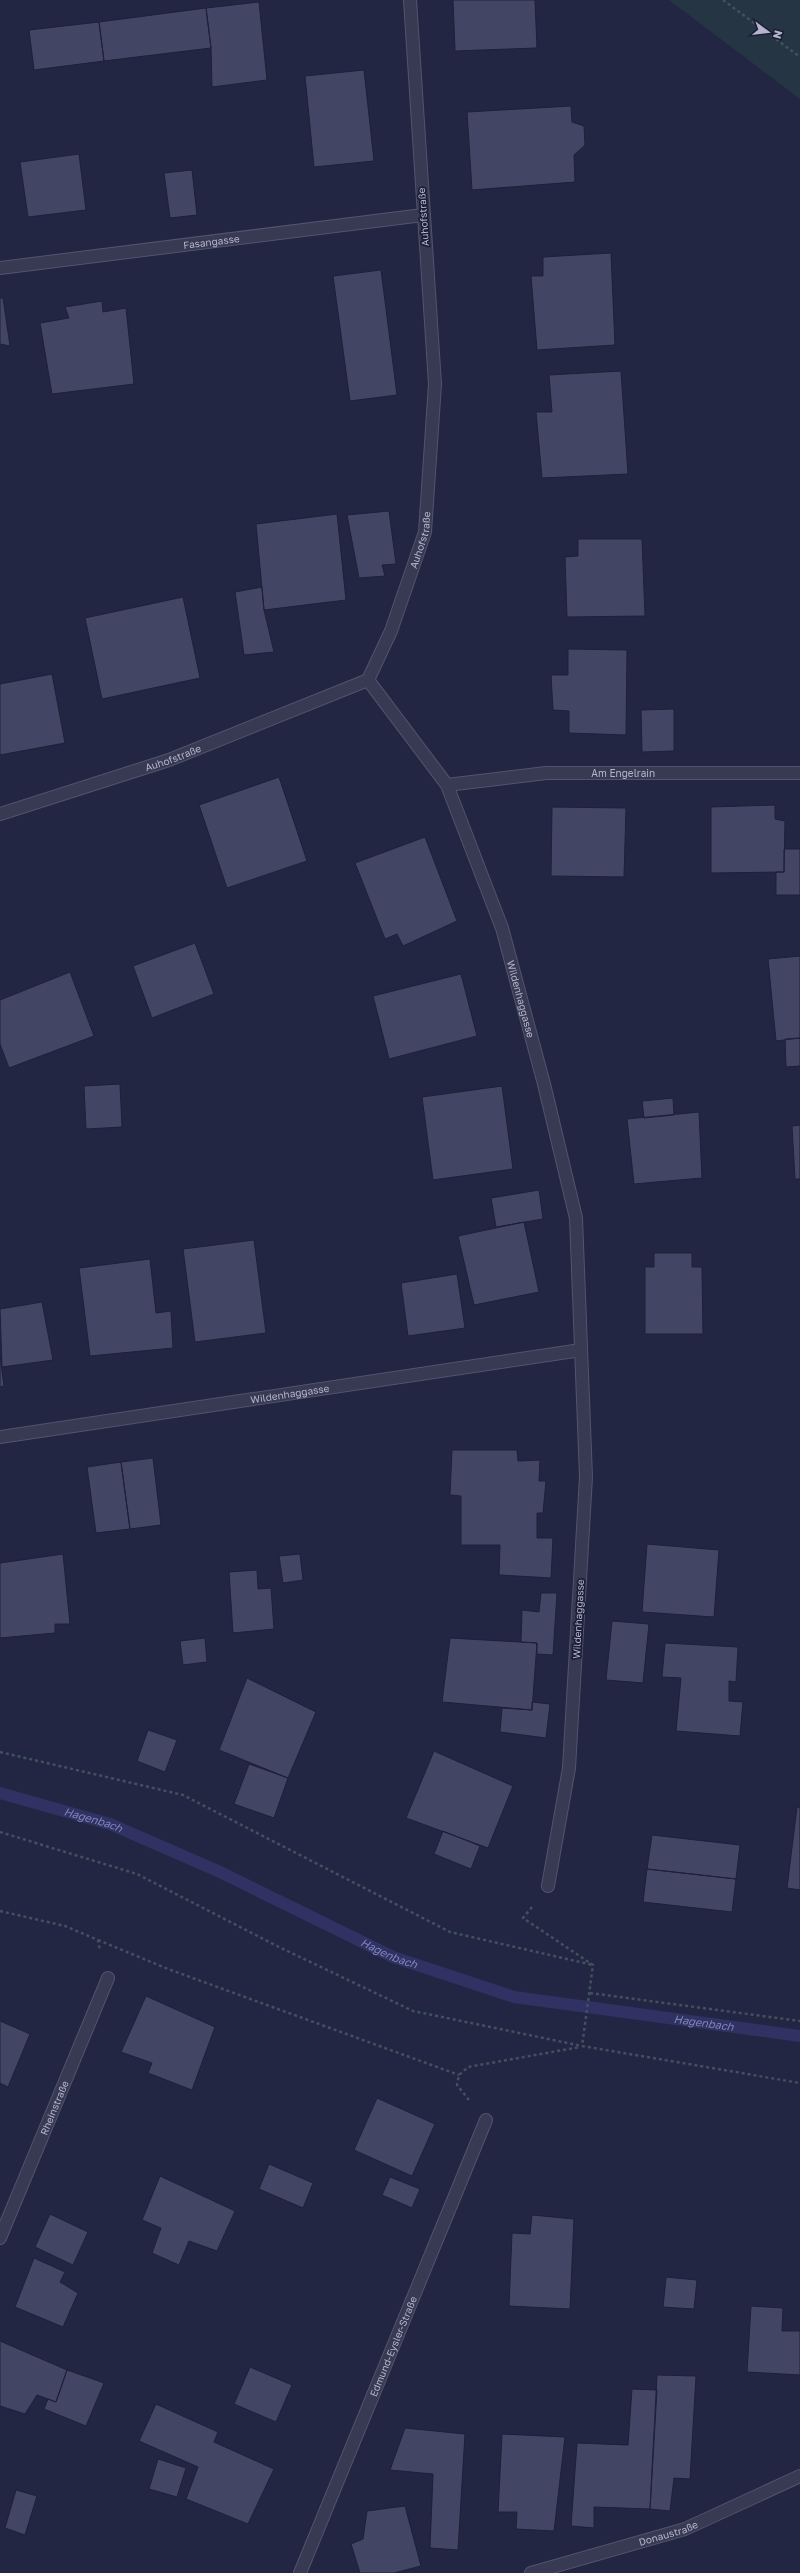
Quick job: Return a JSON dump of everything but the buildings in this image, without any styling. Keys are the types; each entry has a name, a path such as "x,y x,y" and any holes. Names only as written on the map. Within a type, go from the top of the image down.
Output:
{"street":[{"name":"Auhofstraße","path":"0,814 169,760 368,680 391,631 425,532 435,384 410,0"},
{"name":"Fasangasse","path":"0,268 423,215"},
{"name":"Wildenhaggasse","path":"368,680 447,785 502,928 544,1084 574,1210 586,1477 569,1768 548,1886"},
{"name":"Am Engelrain","path":"447,785 546,774 800,773"},
{"name":"Wildenhaggasse","path":"0,1437 581,1350"},
{"name":"Rheinstraße","path":"0,2238 108,1978"},
{"name":"Edmund-Eysler-Straße","path":"300,2573 486,2120"},
{"name":"Donaustraße","path":"531,2573 685,2529 800,2476"}],"path":[{"path":"723,0 800,57"},
{"path":"0,1752 183,1795 450,1932 593,1965"},
{"path":"0,1832 137,1874 279,1947 414,2011 582,2046 800,2083"},
{"path":"548,1886 523,1918 593,1965"},
{"path":"0,1910 65,1926 168,1969 459,2075"},
{"path":"98,1940 108,1978"},
{"path":"582,2046 593,1965"},
{"path":"590,1993 800,2021"},
{"path":"486,2120 457,2085 459,2075 468,2067 582,2046"}],"shaded area":[{"path":"669,0 800,0 800,99"}],"waterway":[{"name":"Hagenbach","path":"0,1793 110,1824 218,1871 393,1957 514,1997 800,2036"}]}
